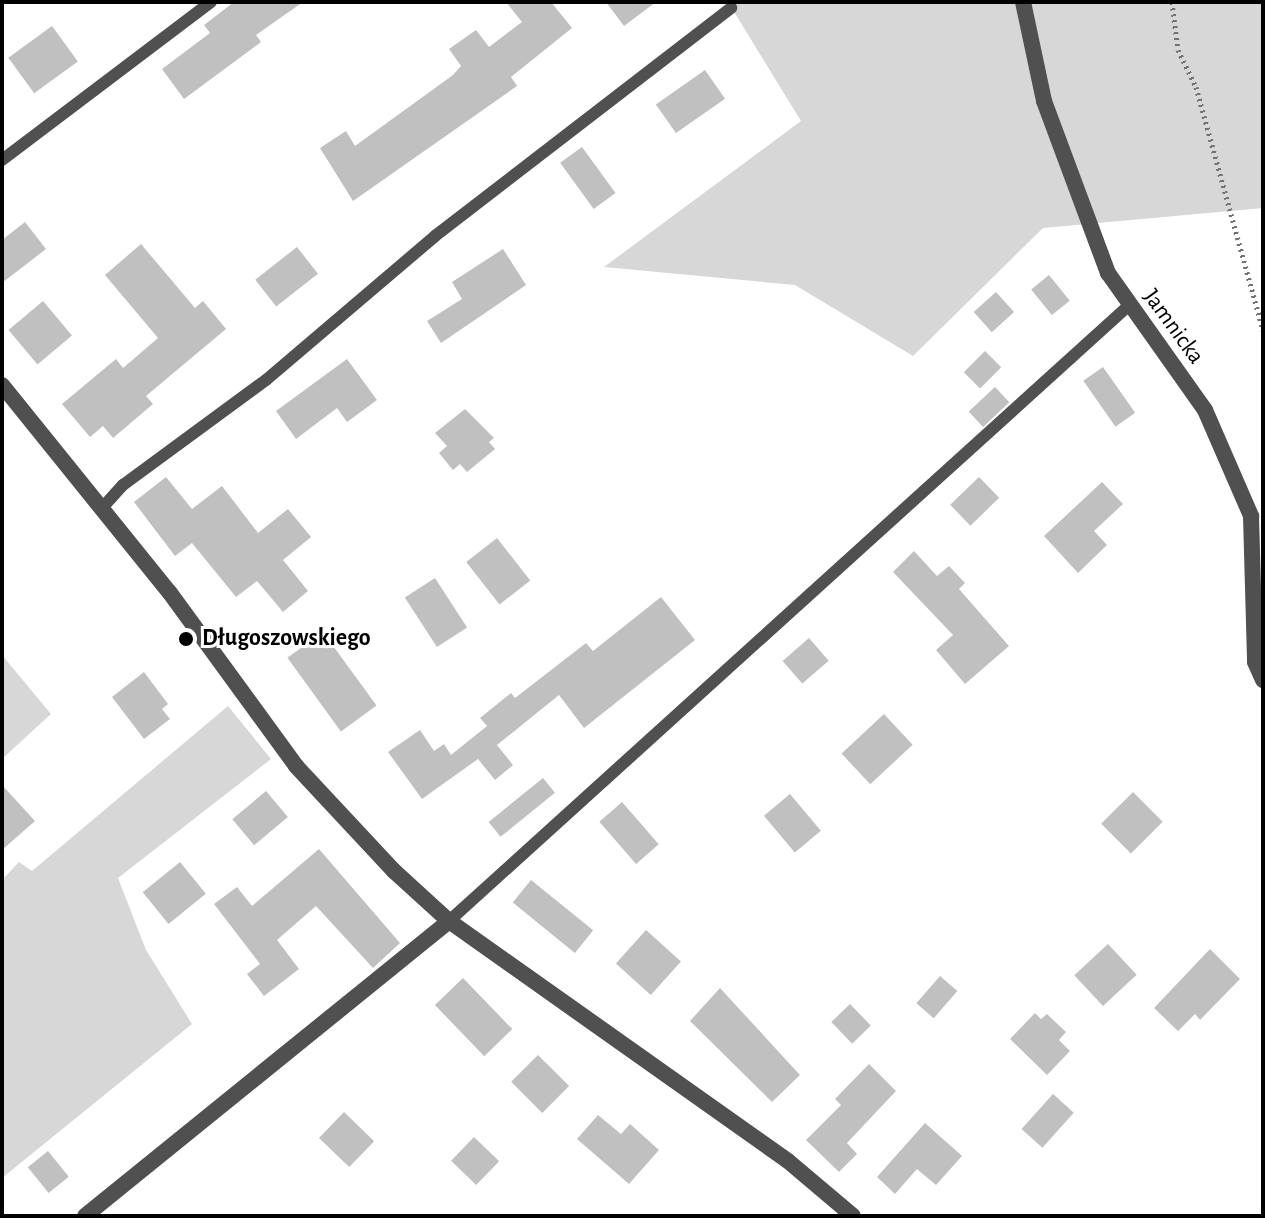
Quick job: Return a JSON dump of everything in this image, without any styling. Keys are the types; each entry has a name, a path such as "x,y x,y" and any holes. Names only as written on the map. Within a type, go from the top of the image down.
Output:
{"street":[{"name":"Jamnicka","path":"1023,2 1044,101 1108,273 1127,307 1205,410 1251,516 1255,662 1263,680"},
{"path":"2,385 103,507 296,766 394,871 449,921 788,1161 853,1216"},
{"path":"85,1216 449,921"}],"lane":[{"path":"2,160 211,2"},
{"path":"103,507 123,485 266,380 435,236 731,8"},
{"path":"449,921 1127,307"}],"path":[{"path":"1172,2 1178,50 1196,87 1263,331"}],"shaded area":[{"path":"728,2 1263,2 1263,208 1043,228 913,356 795,285 604,267 801,121"},
{"path":"2,655 51,714 2,759"},
{"path":"228,706 271,759 118,878 146,950 192,1024 2,1178 2,880 19,862 32,871"}],"building":[{"path":"234,2 303,2 256,35 261,42 184,99 162,69 210,33 204,25"},
{"path":"506,2 551,2 572,28 511,77 517,86 353,201 320,148 346,131 355,146 453,75 461,66 449,49 476,30 489,47 522,22"},
{"path":"606,2 656,2 624,26"},
{"path":"52,26 78,62 34,93 8,58"},
{"path":"705,70 725,99 676,133 656,104"},
{"path":"582,147 616,193 594,209 560,163"},
{"path":"25,222 46,249 2,283 2,240"},
{"path":"141,244 195,308 203,301 226,329 146,396 153,404 113,438 103,426 90,437 62,404 116,359 123,368 158,338 105,275"},
{"path":"297,247 318,274 276,306 255,280"},
{"path":"503,249 526,285 441,343 427,321 462,299 452,282"},
{"path":"1049,275 1070,301 1052,315 1031,289"},
{"path":"996,292 1014,312 992,332 974,312"},
{"path":"43,301 72,335 37,364 9,330"},
{"path":"985,351 1001,367 980,388 964,372"},
{"path":"347,359 377,400 347,422 337,408 296,439 276,411"},
{"path":"1103,367 1135,413 1115,427 1083,381"},
{"path":"995,387 1009,402 983,427 969,412"},
{"path":"465,409 494,438 489,442 495,449 467,472 460,464 453,470 439,453 447,446 435,433"},
{"path":"166,477 192,509 222,486 258,533 288,509 311,537 283,560 308,591 283,612 257,581 236,597 192,543 175,556 134,502"},
{"path":"979,477 999,498 970,526 950,505"},
{"path":"1102,482 1123,504 1094,531 1107,545 1078,573 1044,536"},
{"path":"497,538 530,581 500,605 466,562"},
{"path":"914,551 937,576 949,566 965,583 959,589 1009,646 965,684 936,650 953,635 893,572"},
{"path":"435,578 467,627 437,647 405,598"},
{"path":"661,597 695,640 584,728 559,695 497,745 513,765 495,780 478,759 422,799 388,752 420,730 434,751 444,744 451,755 487,726 480,718 511,693 515,698 586,643 593,651"},
{"path":"323,632 376,706 341,731 287,658"},
{"path":"809,638 829,661 802,684 783,661"},
{"path":"144,672 168,704 162,709 170,719 144,739 112,697"},
{"path":"884,714 913,745 870,784 842,754"},
{"path":"543,778 555,793 501,837 489,822"},
{"path":"2,785 35,821 2,850"},
{"path":"266,791 288,817 254,845 232,819"},
{"path":"1133,792 1163,822 1131,854 1101,824"},
{"path":"790,794 821,831 795,853 764,816"},
{"path":"622,802 659,844 636,864 599,822"},
{"path":"319,849 400,943 373,968 316,906 277,940 299,969 264,996 247,974 260,964 214,904 237,887 252,906"},
{"path":"180,862 206,894 168,924 143,892"},
{"path":"531,880 593,930 575,953 513,903"},
{"path":"646,930 681,961 651,995 616,963"},
{"path":"1108,944 1137,975 1103,1006 1074,975"},
{"path":"1210,949 1240,979 1200,1020 1195,1014 1178,1031 1154,1008"},
{"path":"940,976 957,991 934,1018 916,1003"},
{"path":"463,978 512,1029 484,1056 435,1005"},
{"path":"720,988 800,1075 772,1102 690,1021"},
{"path":"850,1004 871,1026 852,1044 831,1022"},
{"path":"1035,1013 1041,1019 1047,1014 1066,1032 1059,1040 1070,1051 1047,1075 1010,1039"},
{"path":"538,1055 569,1086 542,1113 511,1082"},
{"path":"869,1064 896,1091 847,1143 857,1154 839,1172 806,1140 841,1105 835,1099"},
{"path":"1053,1094 1074,1113 1042,1148 1022,1129"},
{"path":"344,1112 374,1141 349,1167 319,1138"},
{"path":"598,1115 621,1134 630,1124 659,1150 629,1184 577,1139"},
{"path":"925,1123 962,1156 936,1185 917,1169 895,1194 877,1177"},
{"path":"474,1137 499,1161 476,1185 451,1161"},
{"path":"48,1151 69,1177 49,1193 28,1167"}],"place":[{"name":"Długoszowskiego","path":"186,639"}]}
